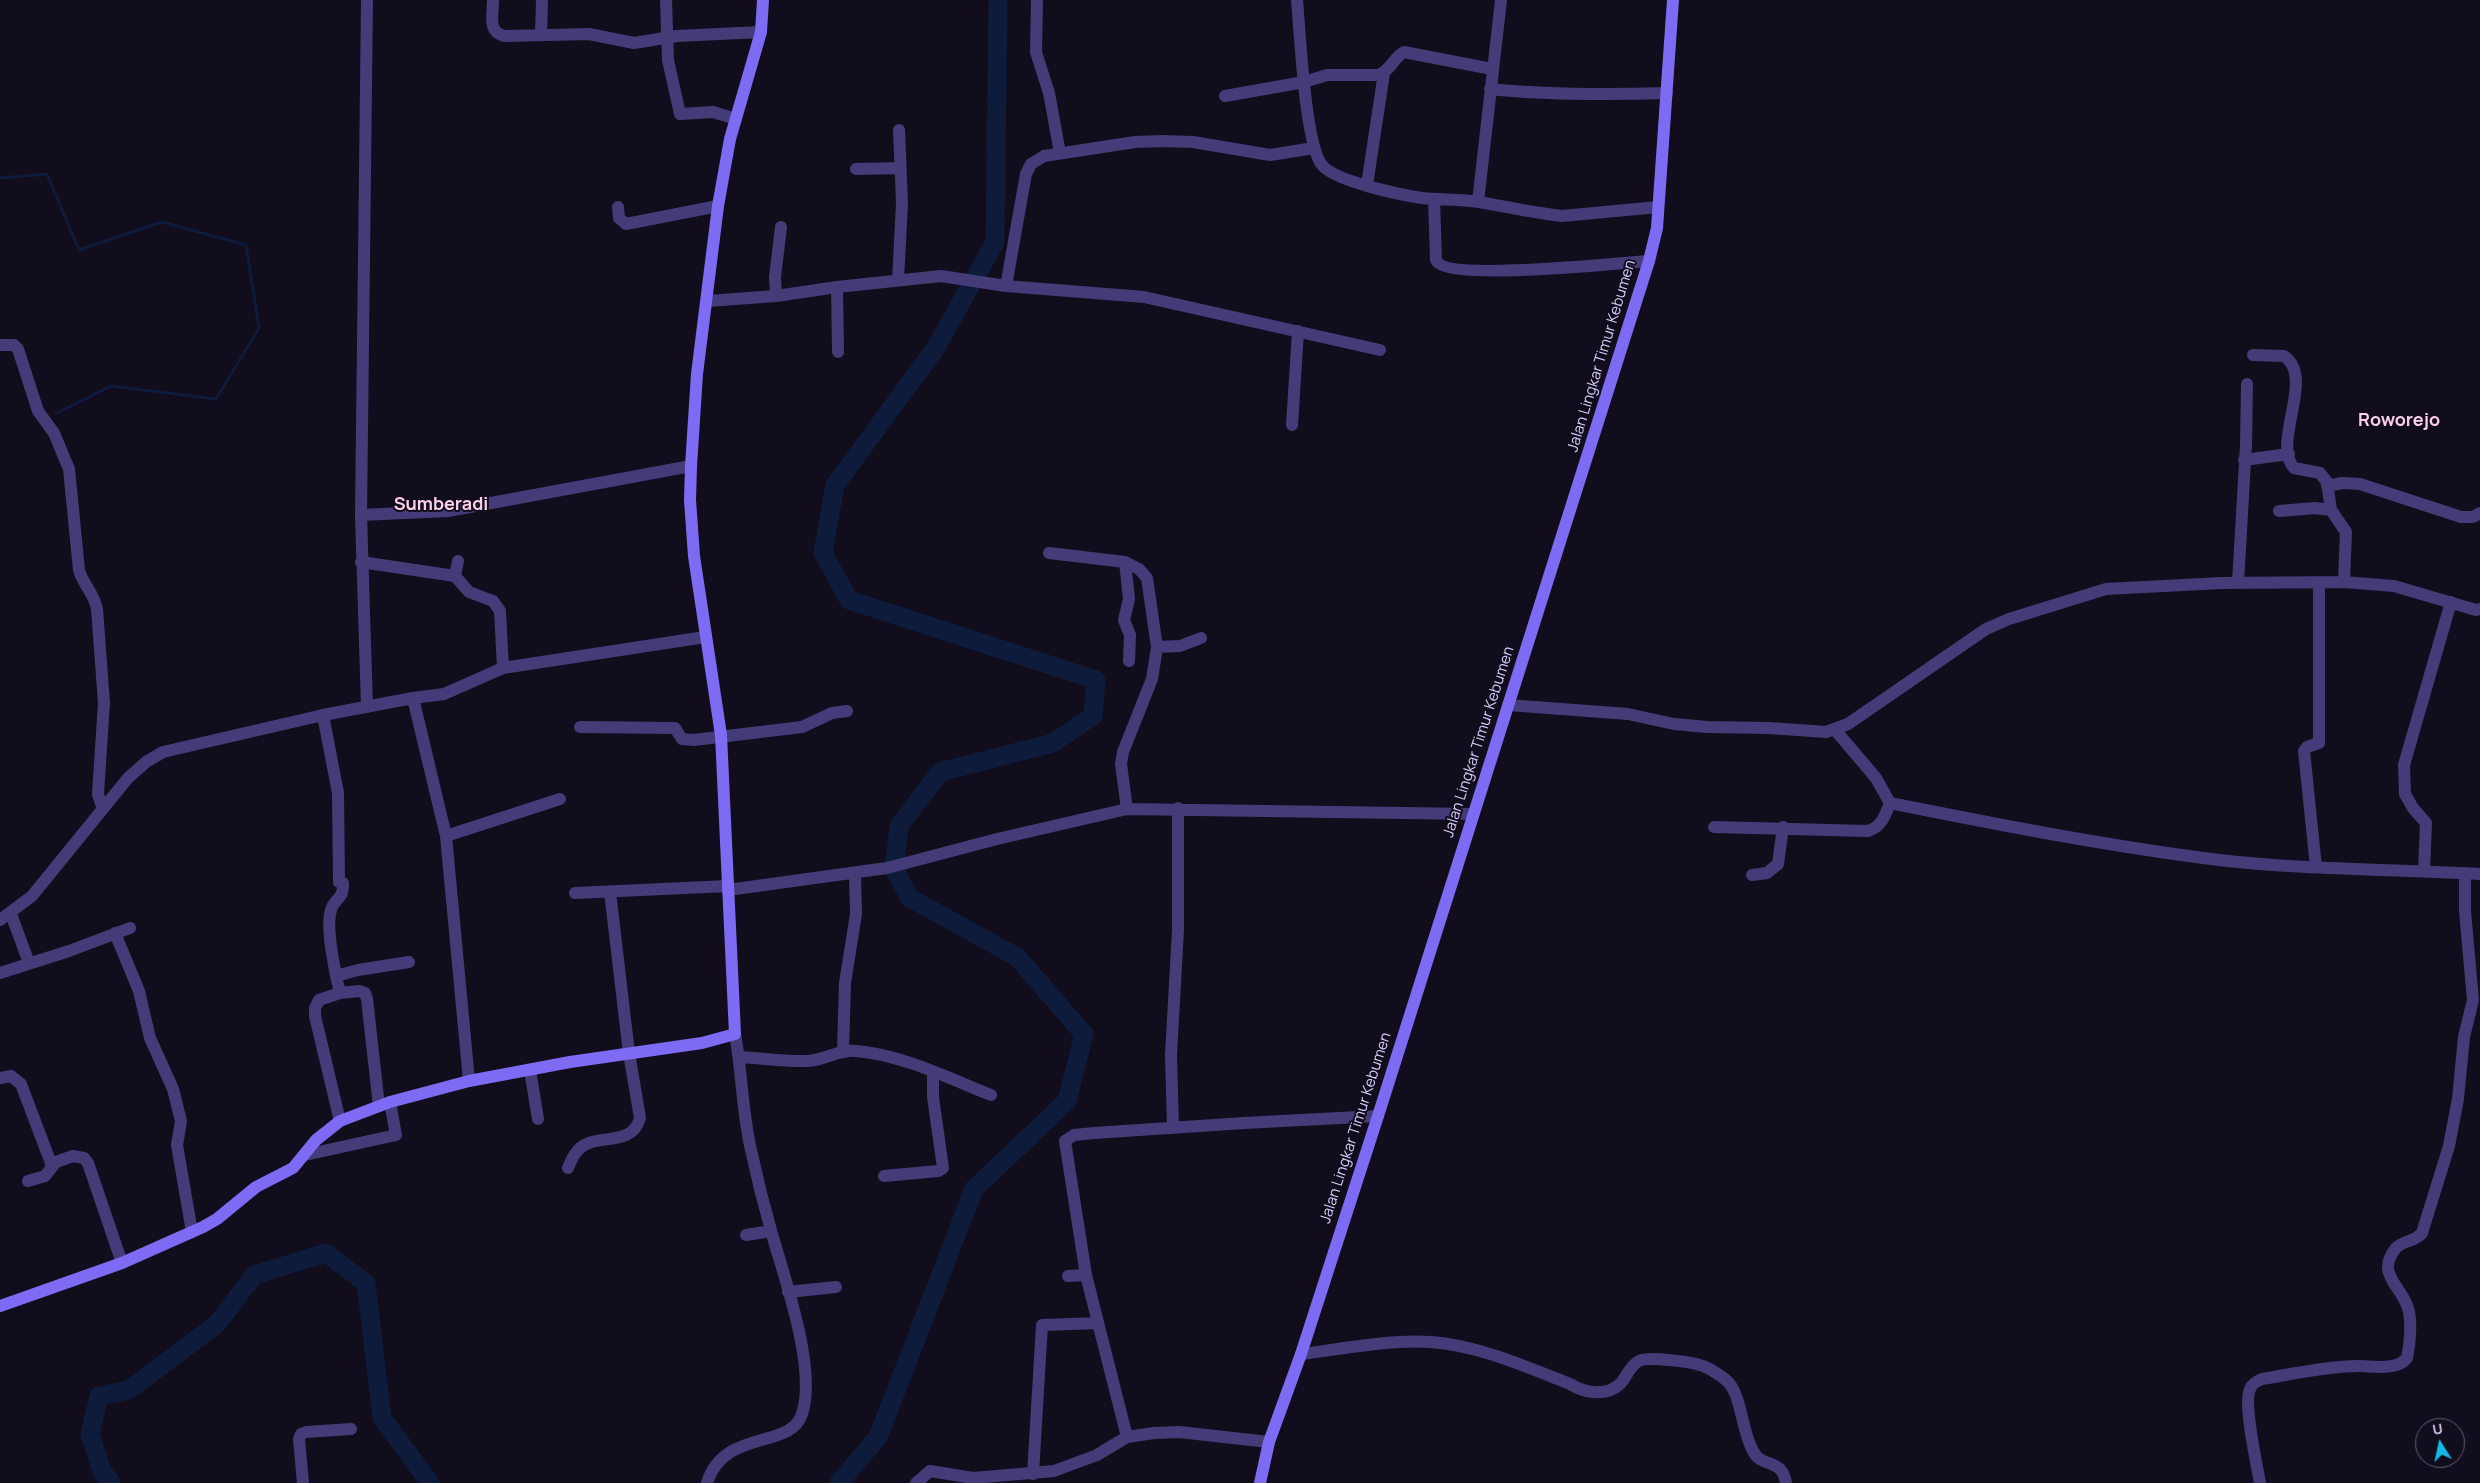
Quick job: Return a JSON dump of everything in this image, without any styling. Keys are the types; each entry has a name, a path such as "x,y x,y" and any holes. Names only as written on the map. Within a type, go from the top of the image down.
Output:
{"street":[{"path":"367,0 361,515 367,707"},
{"path":"493,0 492,26 495,32 506,36 590,34 634,43 666,38 761,32"},
{"path":"541,35 542,0"},
{"path":"666,0 668,60 680,114 713,112 736,119"},
{"path":"707,1483 715,1467 738,1447 780,1436 798,1424 807,1397 805,1370 788,1292 771,1231 745,1120 735,1034 721,736 694,556 690,500 698,374 718,206 736,119 761,32 763,0"},
{"path":"1037,0 1036,52 1048,93 1060,153"},
{"path":"1297,0 1304,82 1314,148 1322,165 1332,173 1344,179 1367,185 1434,198 1478,202 1562,216 1658,207"},
{"path":"1478,202 1501,0"},
{"name":"Jalan Lingkar Timur Kebumen","path":"1260,1483 1270,1442 1301,1354 1378,1116 1472,814 1550,578 1649,261 1657,228 1673,0"},
{"path":"1367,185 1384,73 1397,57 1404,52 1492,69"},
{"path":"1225,96 1338,74 1378,75 1384,73"},
{"path":"1490,89 1532,93 1602,95 1667,93"},
{"path":"898,280 902,203 899,130"},
{"path":"1002,285 1026,174 1031,164 1037,160 1060,153 1135,142 1193,142 1270,155 1314,148"},
{"path":"856,169 900,168"},
{"path":"1434,198 1436,260 1438,264 1445,267 1473,271 1510,271 1649,261"},
{"path":"618,206 619,218 626,224 718,206"},
{"path":"776,296 781,226"},
{"path":"708,301 776,296 837,287 941,276 1002,285 1144,297 1380,350"},
{"path":"837,287 838,352"},
{"path":"1292,425 1298,331"},
{"path":"0,346 14,345 18,349 38,411 54,433 69,469 79,570 81,578 95,598 97,609 104,703 98,794 103,809"},
{"path":"2253,355 2284,356 2292,366 2295,399 2290,424 2289,454 2294,468 2320,473 2328,486 2332,510 2346,532 2344,582"},
{"path":"2238,583 2247,384"},
{"path":"2244,460 2289,454"},
{"path":"361,515 448,511 691,466"},
{"path":"2328,486 2350,482 2360,484 2461,518 2473,517 2480,513"},
{"path":"2279,511 2306,508 2332,510"},
{"path":"1049,553 1125,562 1139,569 1147,578 1157,647 1152,679 1123,752 1121,764 1127,809"},
{"path":"455,576 458,561"},
{"path":"361,562 455,576 469,592 493,601 500,611 502,668"},
{"path":"1125,562 1129,582 1129,599 1124,620 1130,635 1129,661"},
{"path":"1508,705 1628,714 1674,724 1707,727 1769,728 1826,732 1836,731 1940,662 1974,637 2009,619 2106,590 2238,583 2344,582 2394,586 2476,610 2480,609"},
{"path":"2316,867 2304,751 2307,746 2319,744 2320,583"},
{"path":"2424,872 2426,823 2413,808 2405,794 2404,765 2450,602"},
{"path":"29,963 5,917 32,896 128,778 146,762 163,752 323,715 455,690 502,668 705,637"},
{"path":"1157,647 1180,646 1201,638"},
{"path":"413,698 446,836 469,1081"},
{"path":"580,727 675,728 681,738 688,740 802,727 823,716 847,711"},
{"path":"323,715 338,793 339,882 343,883 343,891 331,910 330,926 340,993"},
{"path":"1836,731 1876,778 1890,803 2079,841 2220,860 2316,867 2480,874"},
{"path":"446,836 560,799"},
{"path":"1714,827 1870,830 1881,823 1890,803"},
{"path":"1173,1128 1171,1055 1178,930 1178,808"},
{"path":"575,893 728,888 855,874 887,868 1127,809 1178,808 1472,814"},
{"path":"1752,875 1767,873 1778,864 1783,828"},
{"path":"2260,1483 2249,1407 2250,1389 2253,1384 2262,1379 2314,1371 2356,1366 2394,1366 2404,1362 2407,1358 2408,1308 2389,1277 2388,1265 2396,1248 2403,1243 2414,1241 2422,1233 2449,1146 2456,1109 2464,1038 2473,1000 2465,911 2465,873"},
{"path":"843,1051 845,983 856,914 855,874"},
{"path":"568,1168 575,1153 581,1148 590,1143 627,1136 638,1127 640,1118 629,1053 610,892"},
{"path":"0,973 130,928"},
{"path":"116,933 139,991 150,1038 173,1089 181,1121 177,1145 192,1232"},
{"path":"336,976 358,970 409,962"},
{"path":"305,1156 396,1135 385,1104 365,993 359,990 340,993 319,1000 316,1004 315,1016 340,1121"},
{"path":"0,1306 122,1263 218,1220 247,1194 286,1173 305,1156 316,1140 340,1121 385,1104 469,1081 629,1053 702,1043 735,1034"},
{"path":"739,1057 807,1061 826,1059 843,1051 857,1051 933,1071 991,1095"},
{"path":"530,1070 538,1119"},
{"path":"884,1176 938,1171 943,1168 933,1097 933,1071"},
{"path":"0,1078 11,1076 21,1084 52,1166"},
{"path":"1127,1437 1086,1274 1065,1141 1074,1135 1378,1116"},
{"path":"28,1181 46,1176 52,1166 73,1156 84,1158 88,1164 122,1263"},
{"path":"746,1235 771,1231"},
{"path":"1068,1276 1086,1274"},
{"path":"788,1292 836,1287"},
{"path":"1033,1474 1042,1325 1045,1323 1098,1324"},
{"path":"1301,1354 1409,1342 1433,1342 1499,1357 1570,1384 1580,1390 1601,1393 1613,1389 1621,1383 1632,1366 1640,1360 1649,1358 1703,1366 1730,1384 1753,1452 1763,1460 1779,1467 1783,1471 1786,1483"},
{"path":"303,1483 299,1439 301,1434 351,1429"},
{"path":"916,1483 927,1472 933,1471 974,1478 1054,1471 1077,1464 1127,1437 1179,1432 1270,1442"}],"waterway":[{"path":"839,1483 878,1437 974,1189 1067,1101 1084,1034 1017,957 910,898 894,869 899,826 940,772 1053,743 1093,716 1096,680 849,600 823,553 835,485 935,349 995,242 998,0"},
{"path":"0,178 47,174 79,250 162,222 246,245 259,328 216,399 111,386 57,413"},
{"path":"111,1483 102,1471 90,1434 99,1396 129,1390 217,1324 254,1275 326,1253 366,1283 382,1418 430,1483"}],"district":[{"name":"Roworejo","path":"2399,421"},
{"name":"Sumberadi","path":"441,505"}]}
